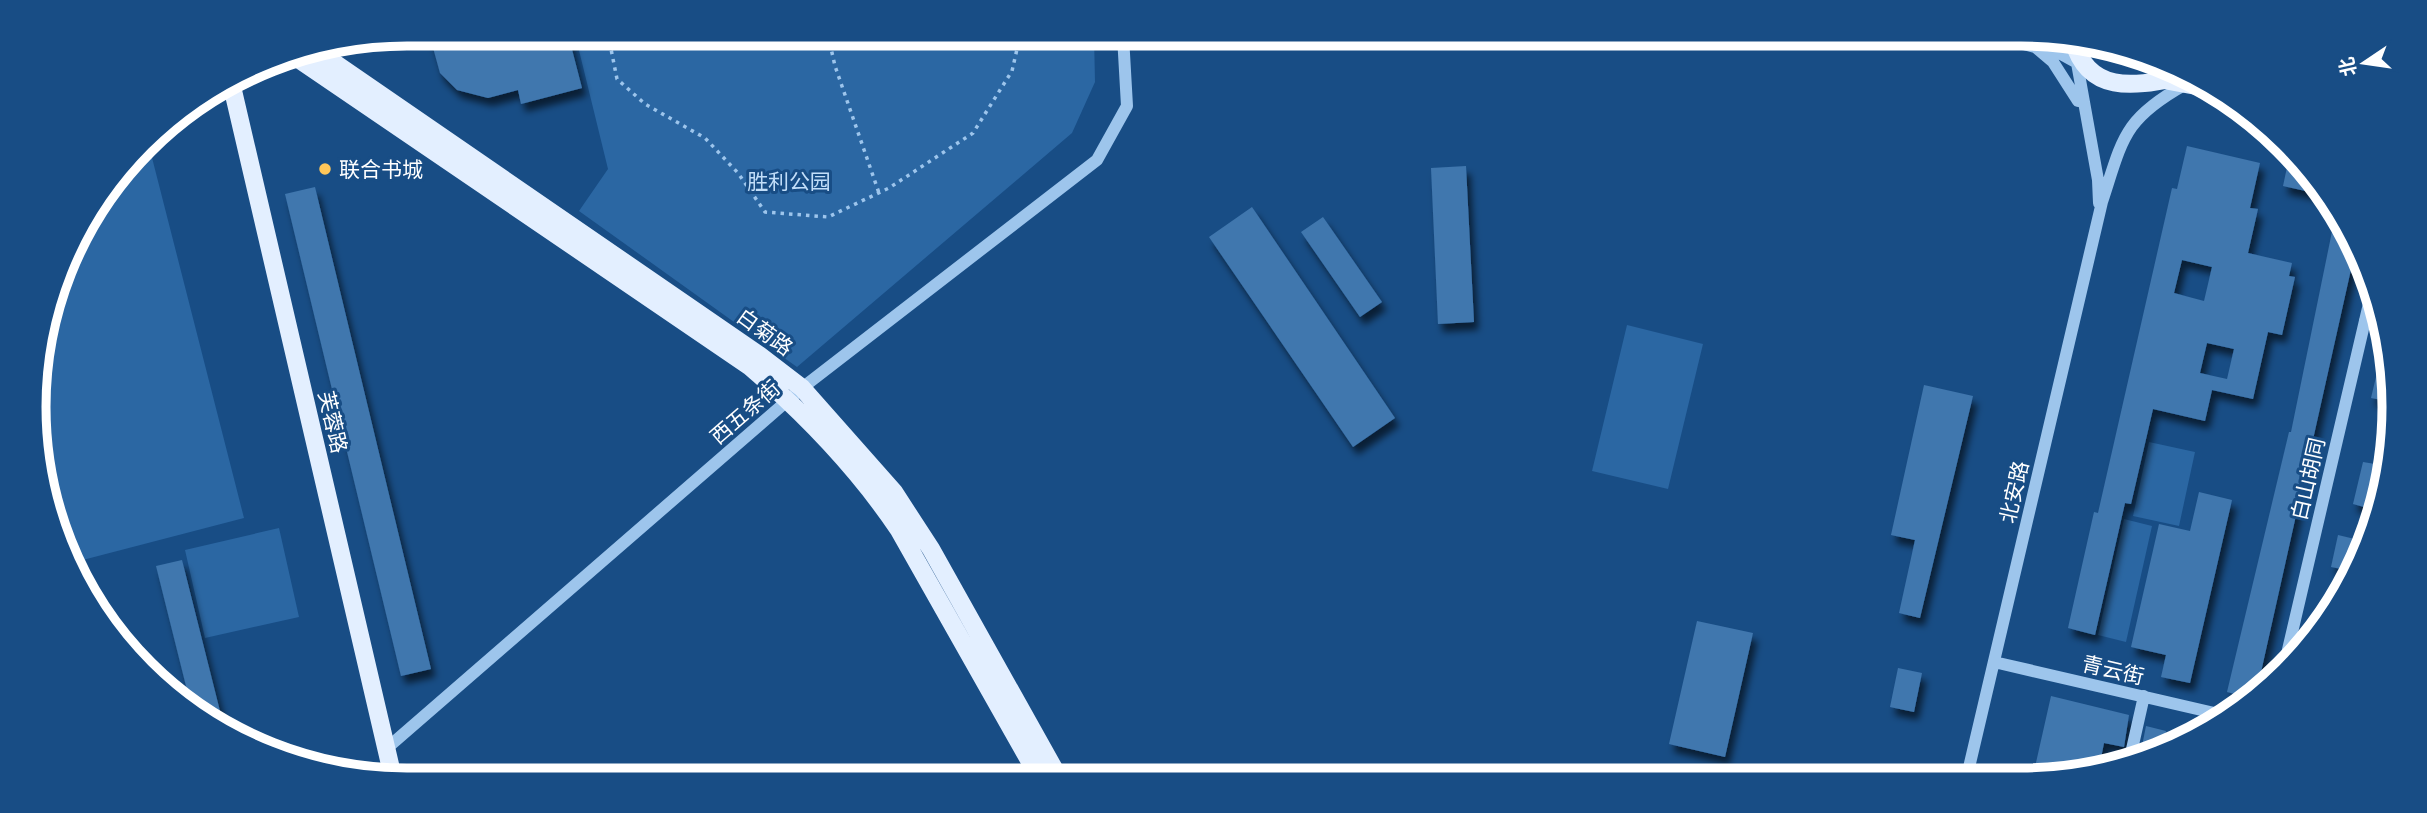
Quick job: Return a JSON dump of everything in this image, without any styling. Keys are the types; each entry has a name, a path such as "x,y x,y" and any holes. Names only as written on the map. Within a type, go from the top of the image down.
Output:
{"main road":[{"path":"2076,50 2095,73 2114,84 2127,86 2174,80"},
{"name":"白菊路","path":"323,55 759,355 894,492 931,549 1054,768"},
{"name":"白菊路","path":"302,61 749,366 795,394 880,501 899,530 1034,768"},
{"name":"芙蓉路","path":"233,90 391,767"}],"street":[{"name":"西五条街","path":"386,749 795,394 1097,160 1127,106 1124,45"},
{"path":"2034,46 2076,62 2095,73"},
{"path":"2034,46 2062,73 2081,108 2089,132"},
{"path":"2074,50 2098,180 2098,217"},
{"path":"2098,217 2127,130 2143,113 2182,84"},
{"path":"2143,113 2171,99 2199,93"},
{"name":"北安路","path":"1969,768 2098,217"},
{"name":"白山胡同","path":"2288,649 2368,309"},
{"path":"2365,320 2371,321"},
{"name":"青云街","path":"1994,662 2212,712"},
{"path":"2132,750 2144,696"}],"path":[{"path":"610,45 617,79 645,104 705,138 738,173 765,212 828,217 879,193 973,132 1012,71 1018,45"},
{"path":"830,45 879,193"}],"green space":[{"name":"胜利公园","path":"578,45 1094,45 1095,82 1072,133 797,367 579,211 608,169"},
{"path":"2102,55 2114,58 2136,65 2116,63"},
{"path":"150,152 244,518 80,561 65,523 52,477 46,430 46,383 58,313 73,268 94,226 120,187"},
{"path":"1627,325 1703,344 1668,489 1592,471"},
{"path":"2149,442 2195,452 2179,526 2133,516"},
{"path":"2124,519 2152,526 2126,642 2098,635"},
{"path":"279,528 299,617 205,638 185,550"}],"building":[{"path":"432,45 571,45 582,88 521,104 518,90 488,98 457,90 440,73"},
{"path":"2187,146 2260,163 2250,208 2258,209 2248,253 2292,263 2289,276 2295,277 2282,335 2268,332 2253,399 2212,390 2205,421 2153,409 2131,504 2125,503 2095,635 2068,628 2094,512 2098,513 2172,188 2177,189","holes":["2182,260 2212,267 2204,301 2174,293","2207,343 2234,349 2227,379 2200,373"]},
{"path":"2288,164 2311,192 2283,186"},
{"path":"1466,166 1474,322 1438,324 1431,168"},
{"path":"315,187 431,669 401,676 285,194"},
{"path":"1252,207 1395,418 1353,447 1209,237"},
{"path":"1323,217 1382,302 1360,317 1301,232"},
{"path":"2333,226 2352,264 2260,677 2238,695 2227,692 2291,432"},
{"path":"2379,365 2382,400 2371,398"},
{"path":"1924,385 1973,396 1920,618 1899,613 1915,540 1891,535"},
{"path":"2379,449 2367,508 2353,504 2363,462 2375,464"},
{"path":"2199,492 2232,500 2190,683 2161,677 2166,655 2131,647 2159,524 2190,531"},
{"path":"2338,535 2356,539 2342,569 2331,567"},
{"path":"182,560 221,716 188,694 156,566"},
{"path":"1697,621 1753,633 1725,757 1669,744"},
{"path":"1898,668 1922,673 1914,712 1890,707"},
{"path":"2051,696 2129,715 2124,747 2104,743 2101,758 2035,767"},
{"path":"2146,726 2166,731 2164,737 2142,746"}],"place":[{"name":"联合书城","path":"325,169"}]}
